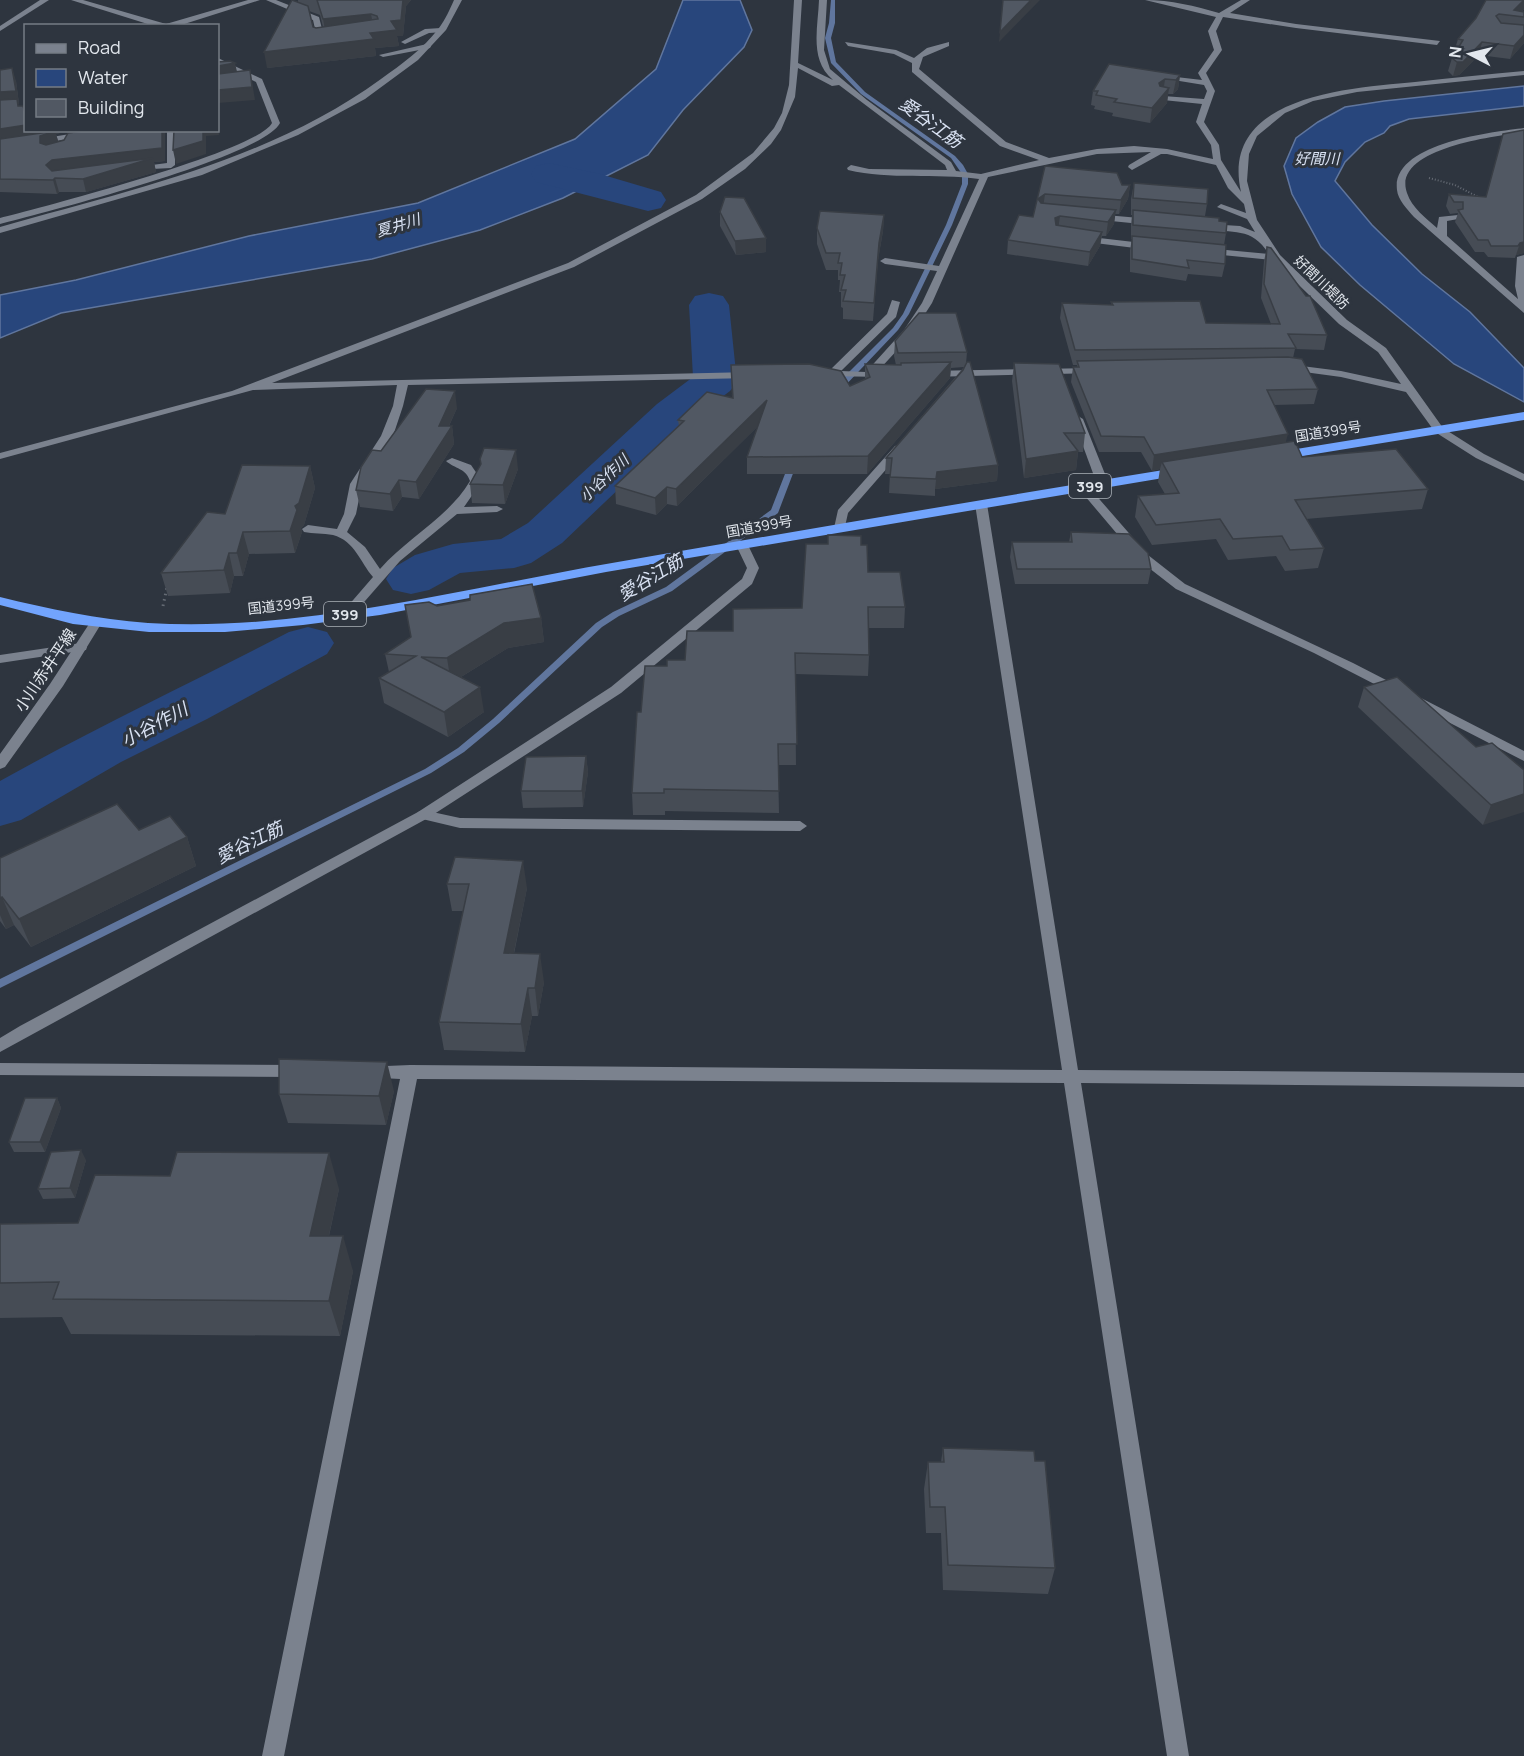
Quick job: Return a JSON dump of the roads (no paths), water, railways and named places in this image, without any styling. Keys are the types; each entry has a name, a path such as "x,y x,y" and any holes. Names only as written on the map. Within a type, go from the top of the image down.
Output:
{"highway":[{"name":"国道399号","path":"1265,458 1524,416"},
{"name":"国道399号","path":"0,602 44,615 95,624 159,628 235,626 347,614 382,610 840,528 1196,469"}],"street":[{"path":"0,30 45,0"},
{"path":"75,0 157,24"},
{"path":"176,24 256,0"},
{"path":"270,0 316,19 321,40 342,37"},
{"path":"0,230 199,173 296,133 331,115 383,82 428,46 441,30 458,0"},
{"path":"0,456 252,387 572,265 699,197 718,185 776,134 786,117 791,96 798,0"},
{"path":"823,0 820,50 826,70 948,164 953,173"},
{"path":"1149,0 1222,15 1437,43"},
{"path":"1246,0 1222,15 1212,31 1218,50 1202,73 1211,91 1200,122 1215,145 1220,163 1231,186 1246,202"},
{"path":"405,42 428,31 441,30"},
{"path":"848,44 896,52 915,62"},
{"path":"946,44 926,51 915,62 915,70 1003,144 1050,161"},
{"path":"383,55 428,46"},
{"path":"199,173 273,129 276,123 262,85 254,78 219,60"},
{"path":"793,64 804,67 825,80 844,86"},
{"path":"1507,75 1524,66"},
{"name":"好間川堤防","path":"1524,73 1357,90 1311,99 1282,111 1253,135 1245,154 1243,181 1250,217 1276,257 1343,322 1382,350 1439,430 1480,456 1524,478"},
{"path":"1153,76 1206,83"},
{"path":"236,80 254,78"},
{"path":"1162,98 1207,102"},
{"path":"1524,130 1478,137 1444,146 1420,156 1406,170 1401,187 1406,201 1417,215 1524,308"},
{"path":"0,148 103,132"},
{"path":"148,168 171,165 171,132"},
{"path":"64,149 68,138"},
{"path":"0,221 101,195 151,179 257,139"},
{"path":"851,168 869,172 953,173 982,177 1050,161 1132,148 1220,163"},
{"path":"1132,167 1160,151"},
{"path":"867,373 916,321 927,303 982,177"},
{"path":"1221,207 1250,217"},
{"path":"1078,216 1159,223"},
{"path":"1442,237 1442,219 1455,217"},
{"path":"1193,226 1240,230 1263,238"},
{"path":"1070,237 1163,248"},
{"path":"1197,251 1276,257"},
{"path":"1522,257 1520,286 1524,308"},
{"path":"885,261 943,269"},
{"path":"832,374 892,315 895,302"},
{"path":"1273,367 1311,368 1408,389"},
{"path":"914,374 957,378 1062,376 1107,370"},
{"path":"808,374 892,375"},
{"path":"252,387 403,381 760,375"},
{"path":"341,533 350,514 356,484 387,436 398,406 403,381"},
{"path":"1076,412 1103,484"},
{"path":"840,528 842,512 903,443"},
{"path":"347,614 396,558 454,511 466,498 476,481 471,469 452,461"},
{"path":"1083,487 1143,556 1172,580 1213,604 1285,634 1394,686 1524,757"},
{"path":"981,504 1178,1756"},
{"path":"454,511 497,509"},
{"path":"308,529 341,533 352,538 374,571 381,577"},
{"path":"0,1046 423,815 616,690 748,580 753,568 742,545"},
{"name":"小川赤井平線","path":"0,764 56,686 95,624"},
{"path":"0,659 81,647"},
{"path":"423,815 460,824 800,826"},
{"path":"0,1069 316,1071"},
{"path":"352,1072 1524,1080"},
{"path":"273,1756 410,1072"}],"water":[{"name":"夏井川","path":"683,0 740,0 752,30 744,47 683,110 648,155 563,198 480,230 372,259 61,313 0,338 0,295 76,280 249,236 418,203 575,139 656,69"},
{"name":"好間川","path":"1524,86 1524,106 1409,119 1390,126 1384,133 1365,142 1345,162 1335,181 1372,225 1422,274 1470,312 1524,368 1524,402 1454,364 1360,285 1321,247 1292,194 1284,166 1296,138 1345,107"}],"waterway":[{"name":"愛谷江筋","path":"833,0 832,23 828,38 833,62 863,93 953,157 965,174 965,184 949,225 906,314 896,329 838,388"},
{"name":"小谷作川","path":"549,174 587,182 648,200"},
{"name":"小谷作川","path":"411,579 433,566 453,559 514,553 545,533 673,413 715,382 709,305"},
{"name":"愛谷江筋","path":"0,984 428,771 461,750 496,721 599,625 616,614 669,589 775,511 793,463"},
{"name":"小谷作川","path":"0,806 101,749 187,707 308,643"}]}
